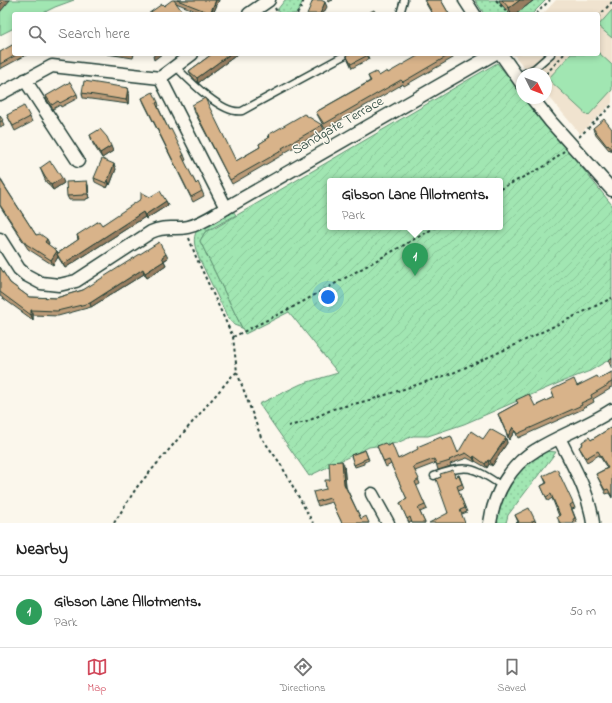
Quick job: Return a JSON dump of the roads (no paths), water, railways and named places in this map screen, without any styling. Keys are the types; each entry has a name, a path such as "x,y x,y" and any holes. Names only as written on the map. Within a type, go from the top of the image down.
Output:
{"street":[{"path":"252,12 269,0"},
{"path":"0,94 52,66 160,78 189,56"},
{"name":"Sandgate Terrace","path":"0,239 19,269 26,275 41,283 59,285 76,281 158,229 166,227 184,228 197,224 491,56"},
{"path":"504,56 516,71"},
{"path":"160,78 226,208"},
{"path":"25,80 78,162"},
{"path":"537,104 612,190"},
{"path":"490,523 494,506 502,486 516,466 529,454 597,420 612,410"},
{"path":"559,438 585,490 594,523"},
{"path":"372,494 388,523"}],"lane":[{"path":"401,12 404,0"},
{"path":"174,66 194,86 217,103 232,110 242,112 343,56"},
{"path":"534,68 549,56"},
{"path":"434,476 458,468 466,468 475,470 502,486"}],"place":[{"name":"Gibson Lane Allotments.","path":"415,276"}]}
